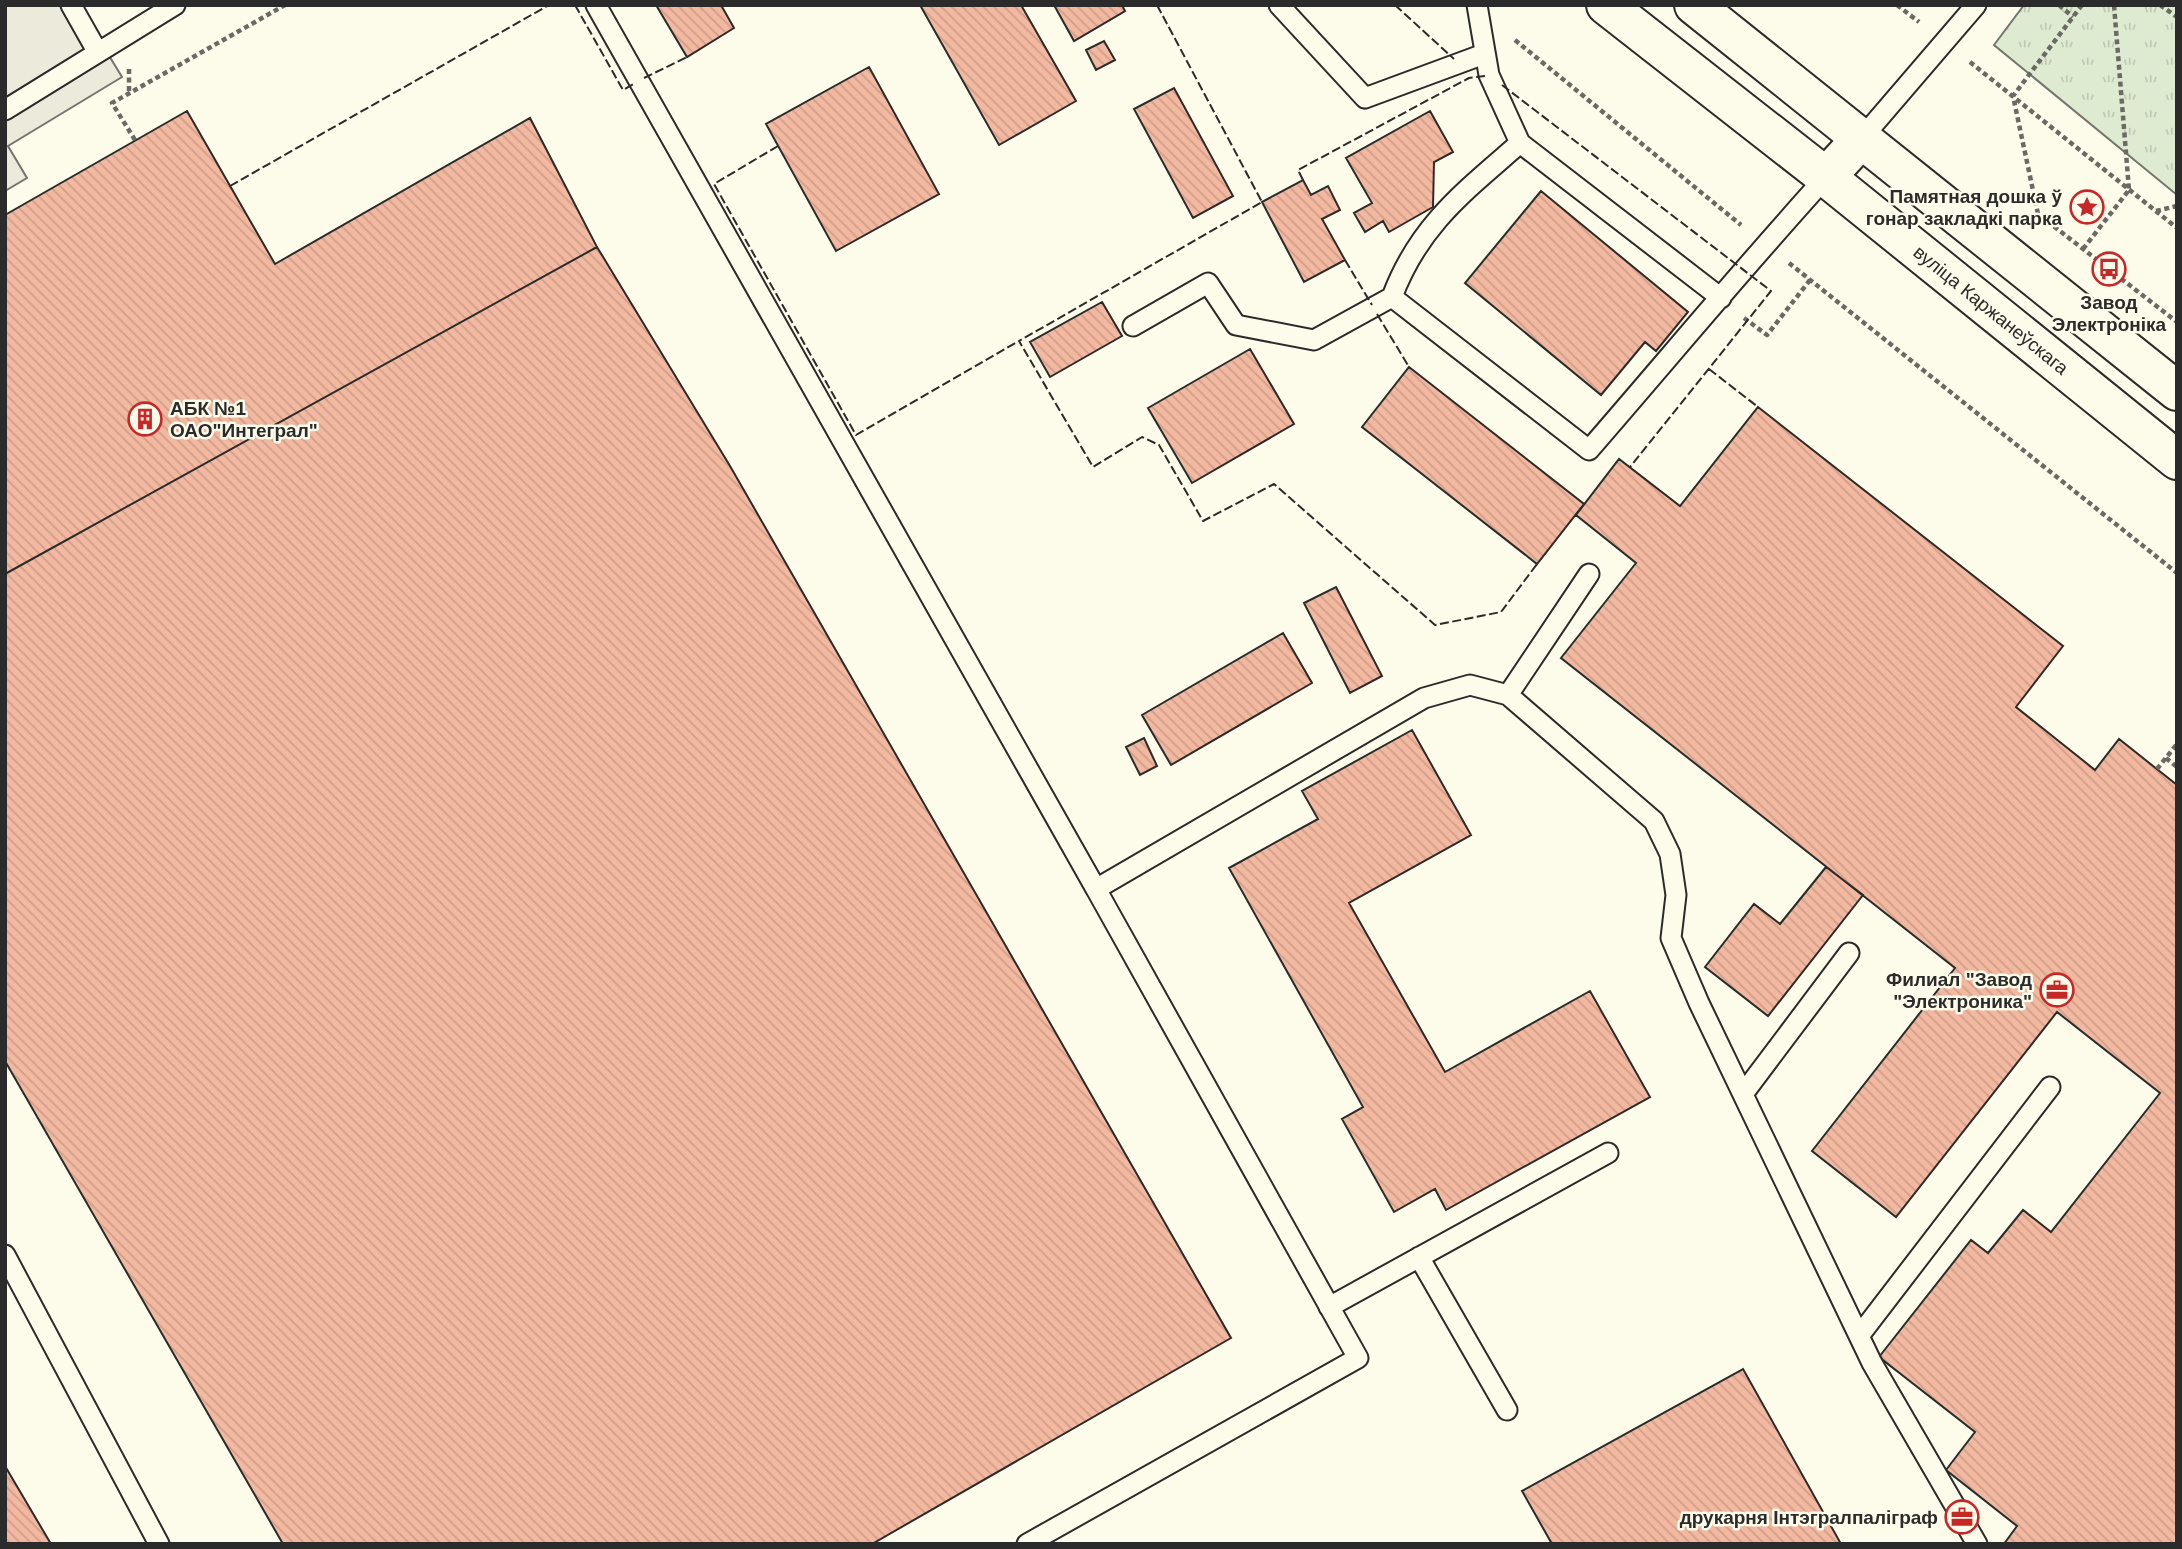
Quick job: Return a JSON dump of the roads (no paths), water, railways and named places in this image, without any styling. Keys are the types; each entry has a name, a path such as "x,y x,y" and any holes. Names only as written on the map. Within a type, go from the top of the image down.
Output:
{"main road":[{"name":"вуліца Каржанеўскага","path":"1606,5 1826,177 2177,460"},
{"path":"1694,5 2177,391"},
{"path":"1826,177 1861,139"}],"lane":[{"path":"71,5 97,51"},
{"path":"5,110 175,5"},
{"path":"596,5 1358,1357 1027,1544"},
{"path":"1279,5 1365,98 1485,54"},
{"path":"1861,139 1976,5"},
{"path":"1477,8 1489,75 1520,143 1721,299"},
{"path":"1133,326 1208,283 1236,325 1314,340 1392,297 1401,274 1435,219 1520,143"},
{"path":"1392,297 1590,450 1744,272 1765,244 1826,177"},
{"path":"1507,695 1589,574"},
{"path":"1096,889 1424,698 1470,685 1507,695 1654,821 1670,854 1676,895 1671,938 1859,1336 1978,1544"},
{"path":"1743,1094 1849,953"},
{"path":"1859,1336 2050,1087"},
{"path":"1329,1307 1608,1153"},
{"path":"5,1255 159,1544"},
{"path":"1419,1257 1507,1410"}],"place":[{"name":"Памятная дошка ў гонар закладкі парка","path":"2087,207"},
{"name":"Завод Электроніка","path":"2109,269"},
{"name":"АБК №1 ОАО\"Интеграл\"","path":"145,419"},
{"name":"Филиал \"Завод \"Электроника\"","path":"2057,990"},
{"name":"друкарня Інтэгралпаліграф","path":"1962,1517"}]}
